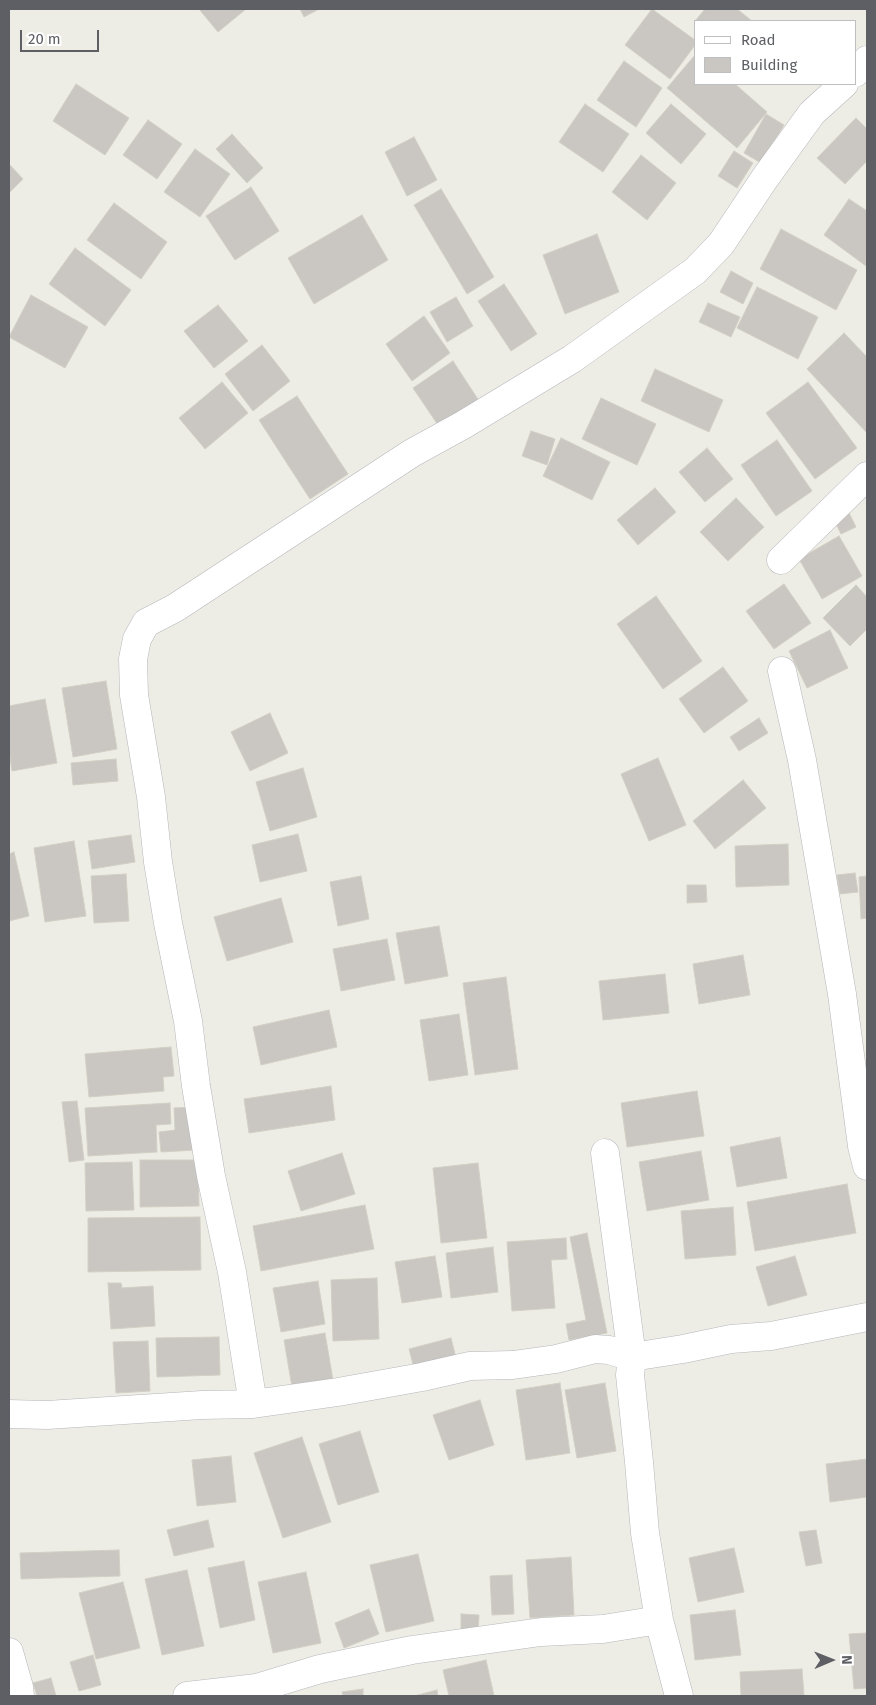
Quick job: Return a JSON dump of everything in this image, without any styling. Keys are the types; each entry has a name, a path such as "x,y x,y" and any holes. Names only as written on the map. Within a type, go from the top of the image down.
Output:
{"street":[{"path":"856,72 867,60"},
{"path":"253,1404 232,1272 211,1176 196,1086 188,1020 168,923 158,862 151,797 134,695 132,659 137,639 146,622 175,608 412,453 572,359 695,271 721,244 765,178 812,113 843,85"},
{"path":"781,560 867,476"},
{"path":"782,671 802,760 842,994 862,1146 867,1166"},
{"path":"605,1154 632,1357 630,1375 645,1533 659,1620 679,1696"},
{"path":"9,1414 47,1415 202,1405 253,1404 338,1392 422,1377 470,1366 513,1365 556,1359 595,1349 609,1350 632,1357 731,1339 771,1336 867,1317"},
{"path":"187,1696 257,1688 320,1668 421,1649 532,1633 603,1629 659,1620"},
{"path":"9,1652 20,1696"}],"building":[{"path":"199,9 246,9 218,32"},
{"path":"300,9 319,9 304,17"},
{"path":"652,9 694,39 694,46 670,79 625,45"},
{"path":"705,9 737,9 751,20 696,20"},
{"path":"694,56 694,85 736,85 767,112 737,148 667,88"},
{"path":"624,61 662,88 636,127 597,100"},
{"path":"76,84 129,118 105,155 53,121"},
{"path":"585,104 629,134 603,172 559,142"},
{"path":"671,104 706,134 681,164 646,133"},
{"path":"766,114 784,125 761,163 744,153"},
{"path":"856,118 867,129 867,161 845,184 817,158"},
{"path":"148,120 182,144 157,179 123,155"},
{"path":"232,134 263,168 247,183 216,149"},
{"path":"414,137 437,180 407,196 385,152"},
{"path":"195,149 230,174 200,217 164,192"},
{"path":"734,151 753,163 737,188 718,176"},
{"path":"641,155 676,183 647,220 612,192"},
{"path":"9,164 23,179 9,193"},
{"path":"251,187 279,231 235,260 206,216"},
{"path":"441,189 494,277 467,294 414,205"},
{"path":"849,199 867,211 866,266 824,235"},
{"path":"114,203 167,242 141,279 87,240"},
{"path":"362,215 388,260 314,304 288,258"},
{"path":"781,229 857,270 836,310 760,269"},
{"path":"597,234 619,292 565,314 543,255"},
{"path":"75,248 131,290 105,326 49,284"},
{"path":"731,271 753,283 743,304 720,292"},
{"path":"504,284 537,334 511,351 478,301"},
{"path":"757,287 818,317 798,359 737,328"},
{"path":"31,295 88,327 65,368 9,337"},
{"path":"456,297 473,326 447,342 430,312"},
{"path":"708,303 740,317 731,337 699,322"},
{"path":"218,305 248,341 214,368 184,331"},
{"path":"424,316 450,353 412,381 386,344"},
{"path":"844,333 867,357 867,433 807,369"},
{"path":"262,345 290,381 253,411 225,374"},
{"path":"453,361 481,404 442,431 413,388"},
{"path":"655,369 723,400 709,432 641,401"},
{"path":"222,382 248,413 205,449 179,418"},
{"path":"808,382 857,448 815,479 766,413"},
{"path":"297,396 348,474 310,499 259,420"},
{"path":"601,398 656,424 637,465 582,439"},
{"path":"531,431 555,439 547,465 522,456"},
{"path":"561,438 610,462 592,500 543,476"},
{"path":"777,440 812,491 776,516 741,465"},
{"path":"707,448 733,479 705,502 679,472"},
{"path":"655,488 676,512 638,545 617,520"},
{"path":"736,498 764,527 728,561 700,532"},
{"path":"848,511 856,527 841,534 833,518"},
{"path":"839,536 862,576 822,599 799,559"},
{"path":"784,584 811,623 774,649 746,611"},
{"path":"856,585 867,597 867,629 850,646 823,618"},
{"path":"656,596 702,661 663,689 617,624"},
{"path":"830,630 848,668 807,688 789,651"},
{"path":"723,667 748,701 704,733 679,699"},
{"path":"106,681 117,749 73,757 62,688"},
{"path":"45,699 57,763 12,771 9,751 9,706"},
{"path":"270,713 288,753 250,771 231,732"},
{"path":"759,718 768,733 739,751 730,737"},
{"path":"658,758 686,825 649,841 621,774"},
{"path":"116,759 118,781 73,785 71,763"},
{"path":"303,768 317,817 270,831 256,782"},
{"path":"743,780 766,808 715,849 693,821"},
{"path":"298,834 307,871 260,882 252,845"},
{"path":"131,835 135,862 92,869 88,841"},
{"path":"74,841 86,916 45,922 34,848"},
{"path":"788,844 789,885 736,887 735,846"},
{"path":"14,852 29,916 9,921 9,854"},
{"path":"855,873 858,892 840,894 837,875"},
{"path":"126,874 129,921 94,923 91,876"},
{"path":"361,876 369,919 338,926 330,882"},
{"path":"867,876 867,918 861,919 859,877"},
{"path":"687,885 706,885 707,902 687,903"},
{"path":"281,898 293,942 227,961 214,917"},
{"path":"439,926 448,976 405,984 396,933"},
{"path":"387,939 395,980 341,991 333,949"},
{"path":"743,955 750,995 699,1004 693,964"},
{"path":"665,974 669,1013 603,1020 599,981"},
{"path":"506,977 518,1069 475,1075 463,983"},
{"path":"329,1010 337,1047 261,1065 253,1027"},
{"path":"459,1014 468,1075 429,1081 420,1020"},
{"path":"171,1047 174,1076 163,1077 164,1091 89,1097 85,1054"},
{"path":"331,1086 335,1120 249,1133 244,1099"},
{"path":"697,1091 704,1136 627,1147 621,1103"},
{"path":"77,1101 84,1160 69,1162 62,1102"},
{"path":"170,1103 171,1124 156,1125 157,1152 88,1156 85,1108"},
{"path":"195,1107 197,1150 161,1152 159,1132 175,1130 174,1108"},
{"path":"780,1137 787,1178 737,1187 730,1147"},
{"path":"701,1151 709,1200 647,1211 639,1162"},
{"path":"342,1153 355,1194 301,1211 288,1171"},
{"path":"140,1160 198,1160 199,1206 140,1207"},
{"path":"132,1162 134,1210 86,1211 85,1163"},
{"path":"478,1163 487,1238 441,1243 433,1168"},
{"path":"847,1184 856,1233 755,1251 747,1202"},
{"path":"365,1205 374,1249 261,1271 253,1226"},
{"path":"733,1207 736,1255 685,1259 681,1211"},
{"path":"200,1217 201,1270 88,1272 88,1218"},
{"path":"587,1233 607,1333 569,1340 566,1324 586,1320 570,1237"},
{"path":"566,1238 567,1259 551,1260 555,1308 512,1311 507,1242"},
{"path":"493,1247 498,1292 451,1298 446,1253"},
{"path":"435,1256 442,1297 402,1303 395,1262"},
{"path":"795,1256 807,1295 768,1306 756,1267"},
{"path":"377,1278 379,1339 333,1341 331,1280"},
{"path":"318,1281 325,1324 281,1332 273,1288"},
{"path":"108,1283 121,1283 122,1288 153,1286 155,1326 111,1329"},
{"path":"325,1333 333,1380 292,1387 284,1340"},
{"path":"219,1337 220,1375 157,1377 156,1338"},
{"path":"451,1338 457,1362 415,1372 409,1349"},
{"path":"148,1341 150,1391 116,1393 113,1342"},
{"path":"560,1383 570,1453 526,1460 516,1390"},
{"path":"605,1383 616,1451 577,1458 565,1390"},
{"path":"480,1400 494,1445 449,1460 433,1415"},
{"path":"360,1431 379,1492 338,1505 319,1444"},
{"path":"302,1437 331,1522 283,1538 254,1453"},
{"path":"231,1456 236,1502 197,1506 192,1460"},
{"path":"867,1459 867,1497 830,1502 826,1464"},
{"path":"208,1520 214,1547 174,1556 167,1530"},
{"path":"816,1530 822,1563 806,1566 799,1532"},
{"path":"734,1548 744,1592 698,1602 689,1558"},
{"path":"119,1550 120,1576 21,1579 20,1553"},
{"path":"418,1554 434,1621 386,1632 370,1565"},
{"path":"571,1557 574,1615 530,1618 526,1560"},
{"path":"244,1561 255,1620 220,1628 208,1568"},
{"path":"187,1570 204,1646 162,1655 145,1579"},
{"path":"306,1572 321,1643 273,1653 258,1582"},
{"path":"512,1575 514,1614 492,1615 490,1576"},
{"path":"123,1582 140,1648 96,1659 79,1593"},
{"path":"369,1609 379,1634 344,1648 335,1623"},
{"path":"735,1610 741,1655 695,1660 690,1615"},
{"path":"461,1614 479,1615 478,1633 461,1633"},
{"path":"867,1633 867,1688 854,1689 849,1634"},
{"path":"93,1655 101,1685 79,1691 70,1662"},
{"path":"486,1660 494,1696 449,1696 443,1670"},
{"path":"802,1669 804,1696 741,1696 740,1672"},
{"path":"51,1678 56,1696 37,1696 33,1683"},
{"path":"363,1689 363,1696 343,1696 342,1692"},
{"path":"437,1690 438,1696 414,1696"}]}
